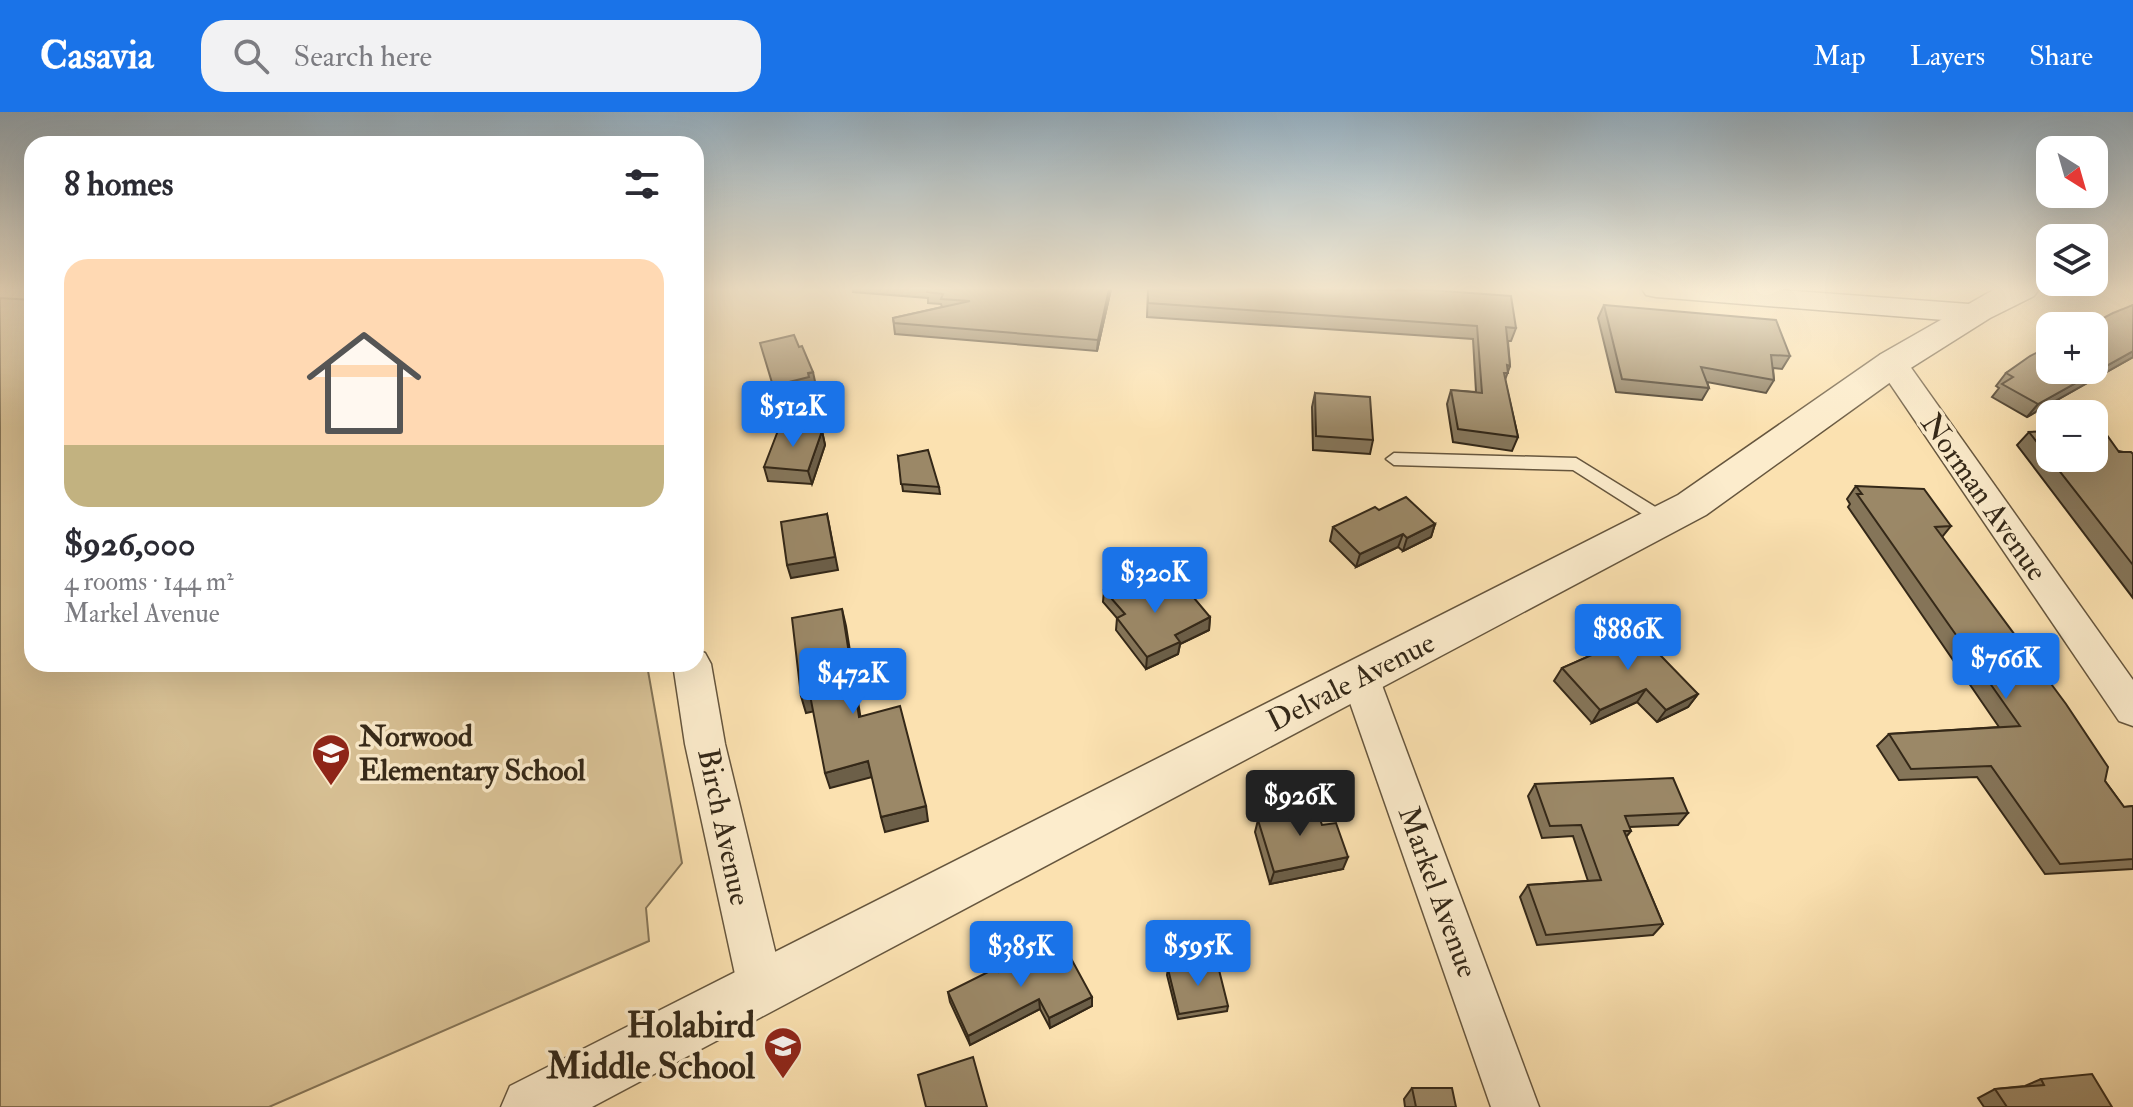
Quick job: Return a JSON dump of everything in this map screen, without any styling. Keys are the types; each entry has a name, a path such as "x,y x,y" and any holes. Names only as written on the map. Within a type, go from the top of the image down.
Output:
{"street":[{"name":"Delvale Avenue","path":"531,1107 1664,520 1746,471 1891,362 1933,335"},
{"name":"Norman Avenue","path":"1891,362 2133,710"},
{"name":"Birch Avenue","path":"693,672 705,744 761,988"},
{"name":"Markel Avenue","path":"1360,677 1515,1107"}],"lane":[{"path":"1394,459 1576,464 1664,520"}],"shaded area":[{"name":"Norwood Elementary School","path":"0,335 24,335 24,672 648,672 682,863 646,908 649,941 269,1107 0,1107"}],"building":[{"path":"794,335 813,372 808,373 809,377 773,386 760,343"},
{"path":"1043,335 1099,335 1098,340"},
{"path":"1478,335 1507,335 1510,366 1507,365 1508,373 1504,373 1518,437 1458,429 1451,390 1482,393"},
{"path":"1611,335 1782,335 1790,356 1771,355 1774,380 1701,367 1709,388 1622,379"},
{"path":"2108,335 2133,335 2133,351 2108,365"},
{"path":"2036,353 2036,384 2074,384 2045,400 2036,400 2036,403 2002,384 2013,377 2006,373"},
{"path":"1315,393 1370,397 1373,440 1316,436"},
{"path":"779,428 822,431 808,471 764,467"},
{"path":"2108,437 2119,452 2133,454 2133,565 2060,472 2108,472"},
{"path":"928,450 939,487 901,484 898,456"},
{"path":"1856,486 1924,489 1951,526 1935,527 2066,704 2108,767 2105,781 2124,807 2133,806 2133,859 2060,864 1991,766 1911,769 1889,734 2020,726 1857,494 1862,494"},
{"path":"1406,497 1435,524 1407,538 1403,534 1360,554 1333,527 1375,507 1379,510"},
{"path":"827,514 835,557 787,565 781,522"},
{"path":"1130,576 1153,601 1184,586 1210,617 1175,635 1180,642 1147,657 1117,618 1125,614 1104,590"},
{"path":"842,609 859,717 900,706 926,806 881,817 868,761 825,773 810,695 801,696 792,618"},
{"path":"1629,623 1698,694 1666,710 1646,689 1600,710 1562,668 1608,648 1597,637"},
{"path":"1673,778 1688,813 1625,816 1631,831 1624,831 1663,924 1546,935 1528,885 1601,880 1581,825 1550,826 1535,784"},
{"path":"1315,804 1322,825 1336,823 1348,857 1274,872 1258,820 1269,818 1267,812"},
{"path":"1061,940 1092,997 1049,1018 1039,999 968,1036 948,992 996,968 999,972"},
{"path":"1217,962 1228,1006 1179,1014 1168,969"},
{"path":"973,1057 987,1107 926,1107 918,1075"},
{"path":"2092,1074 2112,1107 2007,1107 1995,1089 2044,1085 2041,1079"},
{"path":"1412,1088 1452,1088 1456,1107 1416,1107"}],"place":[{"name":"Norwood Elementary School","path":"331,787"},
{"name":"Holabird Middle School","path":"783,1080"}]}
